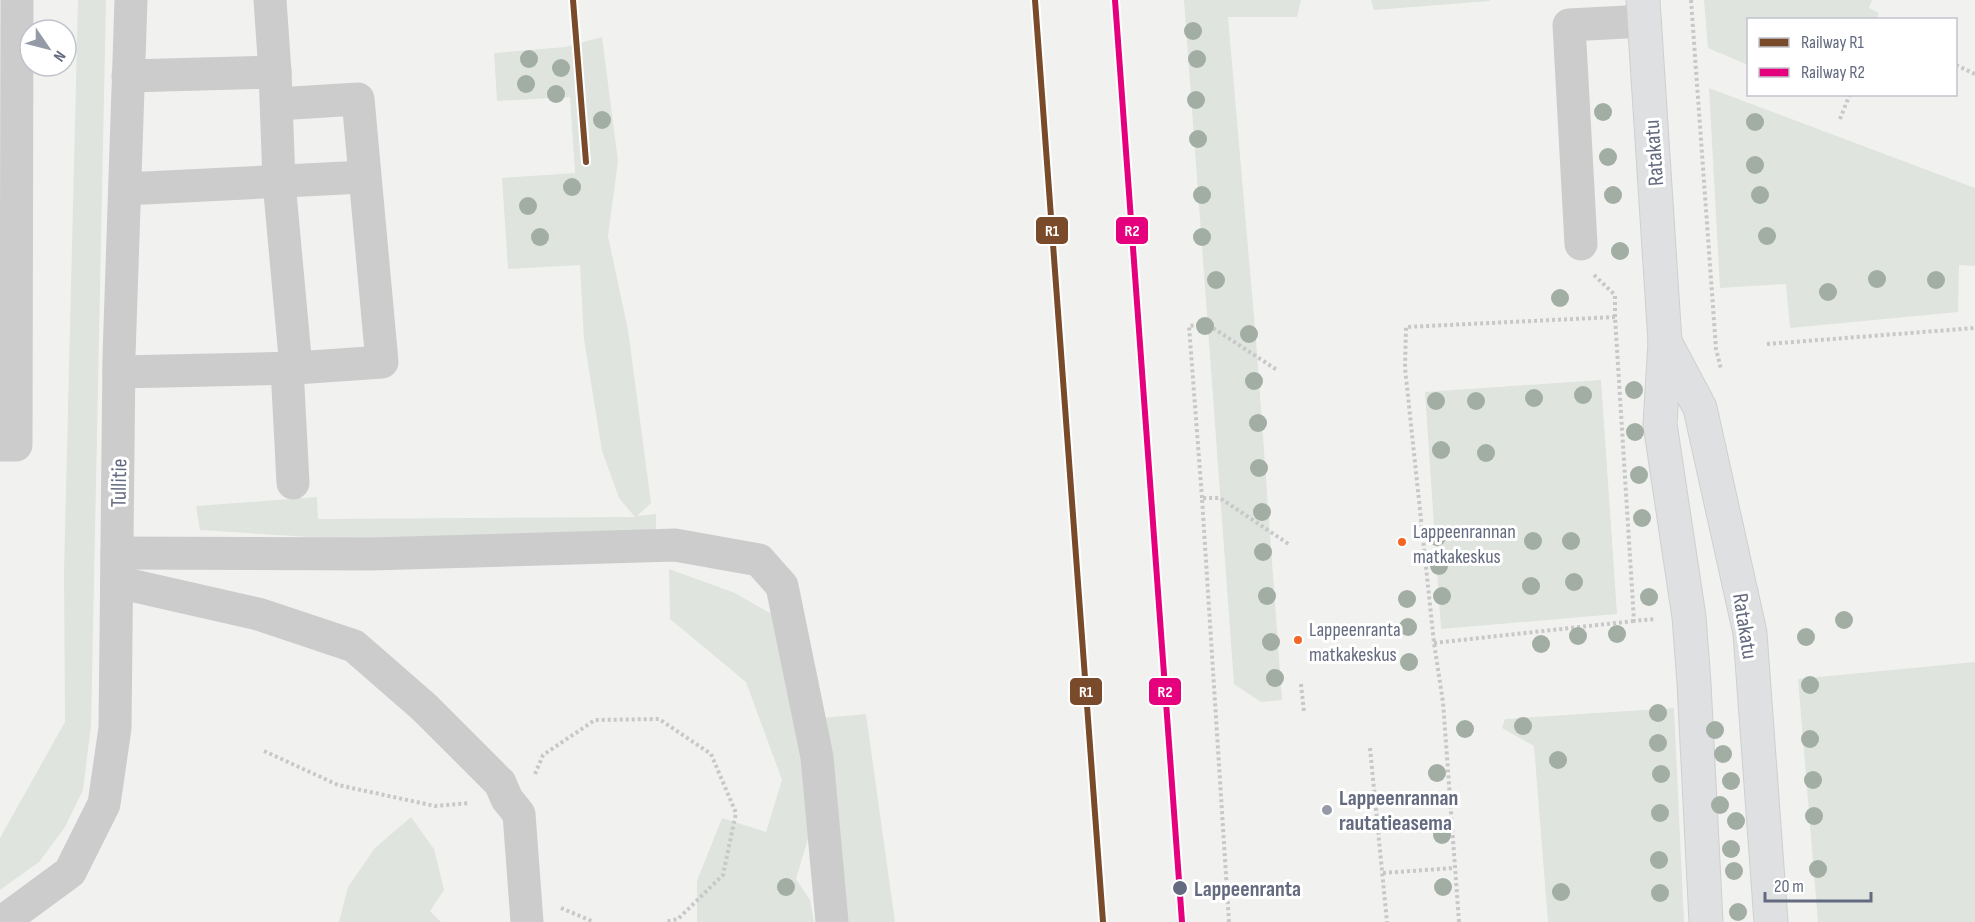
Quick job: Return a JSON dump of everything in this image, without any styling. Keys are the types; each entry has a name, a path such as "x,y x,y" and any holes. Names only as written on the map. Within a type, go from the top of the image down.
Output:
{"main road":[{"name":"Ratakatu","path":"1644,11 1665,342 1660,424 1689,617 1706,922"},
{"name":"Ratakatu","path":"1665,342 1700,408 1750,633 1771,922"}],"street":[{"path":"0,445 16,445 17,0"},
{"name":"Tullitie","path":"2,922 70,872 104,804 115,728 119,372 131,0"},
{"path":"270,0 291,368 293,483"},
{"path":"1581,244 1569,25 1644,11"},
{"path":"128,76 275,72"},
{"path":"119,372 291,368 382,363 358,99 277,104"},
{"path":"125,189 364,177"},
{"path":"117,567 371,554 675,545 759,560 782,586 818,757 832,922"},
{"path":"117,567 354,646 424,707 501,783 513,806 527,922"}],"path":[{"path":"1957,65 1975,74"},
{"path":"1840,119 1849,96"},
{"path":"1581,244 1582,265 1615,295 1615,317"},
{"path":"1459,922 1443,702 1434,643 1405,368 1406,327 1599,317"},
{"path":"1229,922 1189,326 1207,324 1277,370"},
{"path":"1767,344 1975,328"},
{"path":"1202,498 1220,498 1290,545"},
{"path":"1434,643 1634,621"},
{"path":"1301,684 1304,712"},
{"path":"264,751 338,785 435,806 513,806 543,755 595,720 659,719 711,754 735,813 723,875 678,920 665,922"},
{"path":"1370,748 1387,922"},
{"path":"1383,873 1454,868"}],"shaded area":[{"path":"78,0 106,0 91,726 83,790 65,827 39,862 0,890 0,838 65,722 64,572 76,78 78,78"},
{"path":"1184,0 1301,0 1297,17 1228,17 1256,340 1282,700 1261,702 1234,684"},
{"path":"1371,0 1490,0 1490,1 1374,10"},
{"path":"1704,0 1872,0 1869,8 1879,13 1876,18 1747,18 1747,65 1708,48"},
{"path":"602,37 618,161 608,236 628,330 651,503 637,516 656,514 656,532 549,539 325,538 200,530 196,506 317,497 318,519 635,517 619,498 602,451 584,339 580,265 508,269 502,178 575,173 570,97 497,101 494,53 565,47"},
{"path":"1709,88 1975,188 1975,266 1959,265 1958,312 1790,328 1786,284 1720,288"},
{"path":"1601,380 1617,614 1441,629 1425,392"},
{"path":"669,569 735,593 789,624 821,795 796,879 810,900 814,922 697,922 697,881 722,818 766,832 782,780 746,682 670,619"},
{"path":"1975,662 1975,922 1818,922 1798,679"},
{"path":"1674,708 1684,922 1548,922 1534,746 1502,728 1505,719"},
{"path":"866,714 895,922 844,922 822,718"},
{"path":"411,817 434,849 444,890 430,911 441,922 339,922 348,887 375,848"}],"rail line":[{"name":"R1","path":"573,0 586,162"},
{"name":"R1","path":"1035,0 1103,922"},
{"name":"R2","path":"1115,0 1182,922"}],"place":[{"name":"Lappeenrannan matkakeskus","path":"1402,542"},
{"name":"Lappeenranta matkakeskus","path":"1298,640"},
{"name":"Lappeenrannan rautatieasema","path":"1327,810"},
{"name":"Lappeenranta","path":"1180,888"}]}
